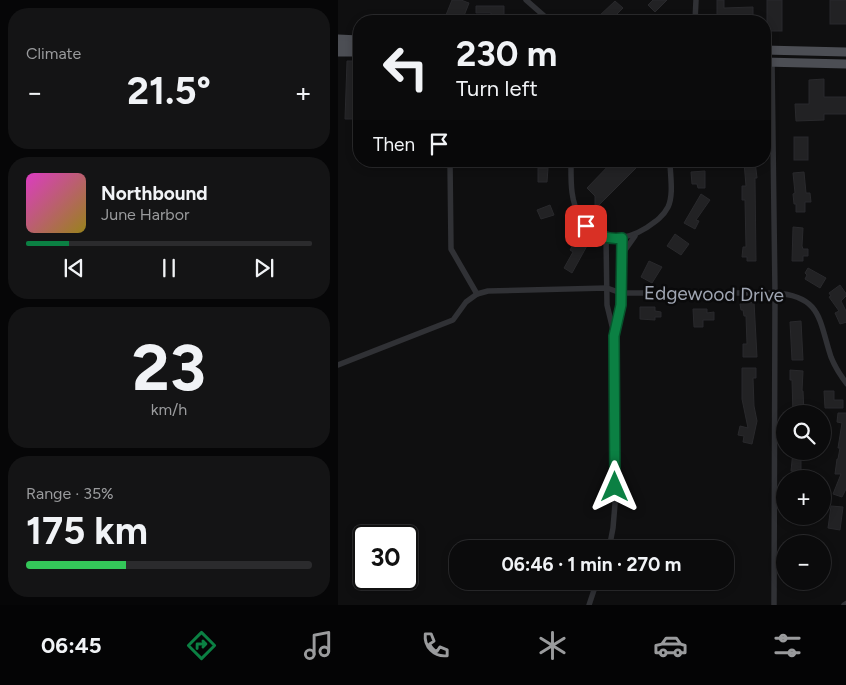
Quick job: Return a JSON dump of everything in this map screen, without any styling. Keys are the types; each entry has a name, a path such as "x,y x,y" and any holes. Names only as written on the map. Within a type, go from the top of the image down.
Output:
{"main road":[{"path":"338,39 353,40"},
{"path":"338,45 353,46"},
{"path":"771,50 846,52"},
{"path":"338,52 353,52"},
{"path":"771,62 846,64"}],"street":[{"path":"526,0 543,15"},
{"path":"695,15 696,0"},
{"path":"771,161 775,293 774,605"},
{"path":"338,365 453,320 466,302 477,294 451,249 450,167"},
{"path":"571,167 572,195 580,219 592,232 614,239 636,234 657,221 668,206 670,198 670,167"},
{"path":"622,254 636,234"},
{"path":"606,237 608,314 614,336"},
{"path":"611,540 615,504 614,336 621,305 622,238"},
{"name":"Edgewood Drive","path":"477,294 488,291 607,288 621,293 787,294 800,298 811,306 823,325 832,358 846,384"},
{"path":"589,605 594,590"}],"building":[{"path":"452,0 461,0 469,3 464,15 446,15"},
{"path":"653,0 667,0 655,12 648,5"},
{"path":"717,0 724,0 724,8 753,7 753,15 717,15"},
{"path":"767,0 782,0 782,31 771,31 771,15 767,15"},
{"path":"830,0 847,0 847,24 830,24"},
{"path":"615,1 623,8 616,15 600,15"},
{"path":"476,6 504,6 504,15 476,13"},
{"path":"347,61 353,61 353,119 345,119"},
{"path":"824,79 824,97 847,97 847,114 824,114 824,120 796,121 795,104 809,104 809,80"},
{"path":"794,137 808,137 808,160 794,160"},
{"path":"607,167 637,167 595,209 595,196 587,188"},
{"path":"744,167 756,167 756,261 747,261 747,257 742,257 743,247 746,247 745,200 742,200 742,186 746,186"},
{"path":"538,168 548,168 547,182 538,182"},
{"path":"705,171 705,188 698,188 697,184 692,184 691,172"},
{"path":"804,172 806,193 810,193 811,202 805,202 805,212 796,212 793,194 795,193 793,173"},
{"path":"701,194 710,200 696,220 699,221 695,229 684,223"},
{"path":"550,205 554,215 541,219 537,210"},
{"path":"793,227 803,228 802,246 803,249 808,249 808,256 803,256 803,261 792,261"},
{"path":"675,234 689,244 681,255 667,246"},
{"path":"577,238 588,244 572,273 564,268 573,252 570,250"},
{"path":"649,261 662,267 652,283 641,277"},
{"path":"808,268 826,278 820,288 805,279 807,275 805,273"},
{"path":"840,285 847,295 841,301 847,313 847,322 840,324 835,313 839,311 829,297 831,296 829,293"},
{"path":"754,302 757,357 743,357 743,344 747,344 746,316 744,316 743,310 741,310 740,304"},
{"path":"640,307 655,307 655,311 661,312 661,317 655,317 655,320 640,319"},
{"path":"693,309 707,309 707,313 714,312 714,320 703,320 703,327 694,327"},
{"path":"801,321 803,360 792,360 790,322"},
{"path":"742,368 756,368 756,378 753,378 754,406 757,421 752,444 743,442 744,436 738,435 740,426 748,428 742,399"},
{"path":"790,370 803,371 804,405 793,405 792,380 790,380"},
{"path":"824,391 834,391 834,400 843,400 843,408 831,408 831,405 825,405"},
{"path":"838,413 847,413 847,487 842,497 833,494 841,474 835,474 842,423 837,422"},
{"path":"792,460 801,460 801,470 791,470"},
{"path":"831,506 843,507 840,530 828,528 828,525 831,525"}],"route":[{"path":"586,226 600,236 614,239 622,238 621,305 614,336 616,402 615,487"}]}
